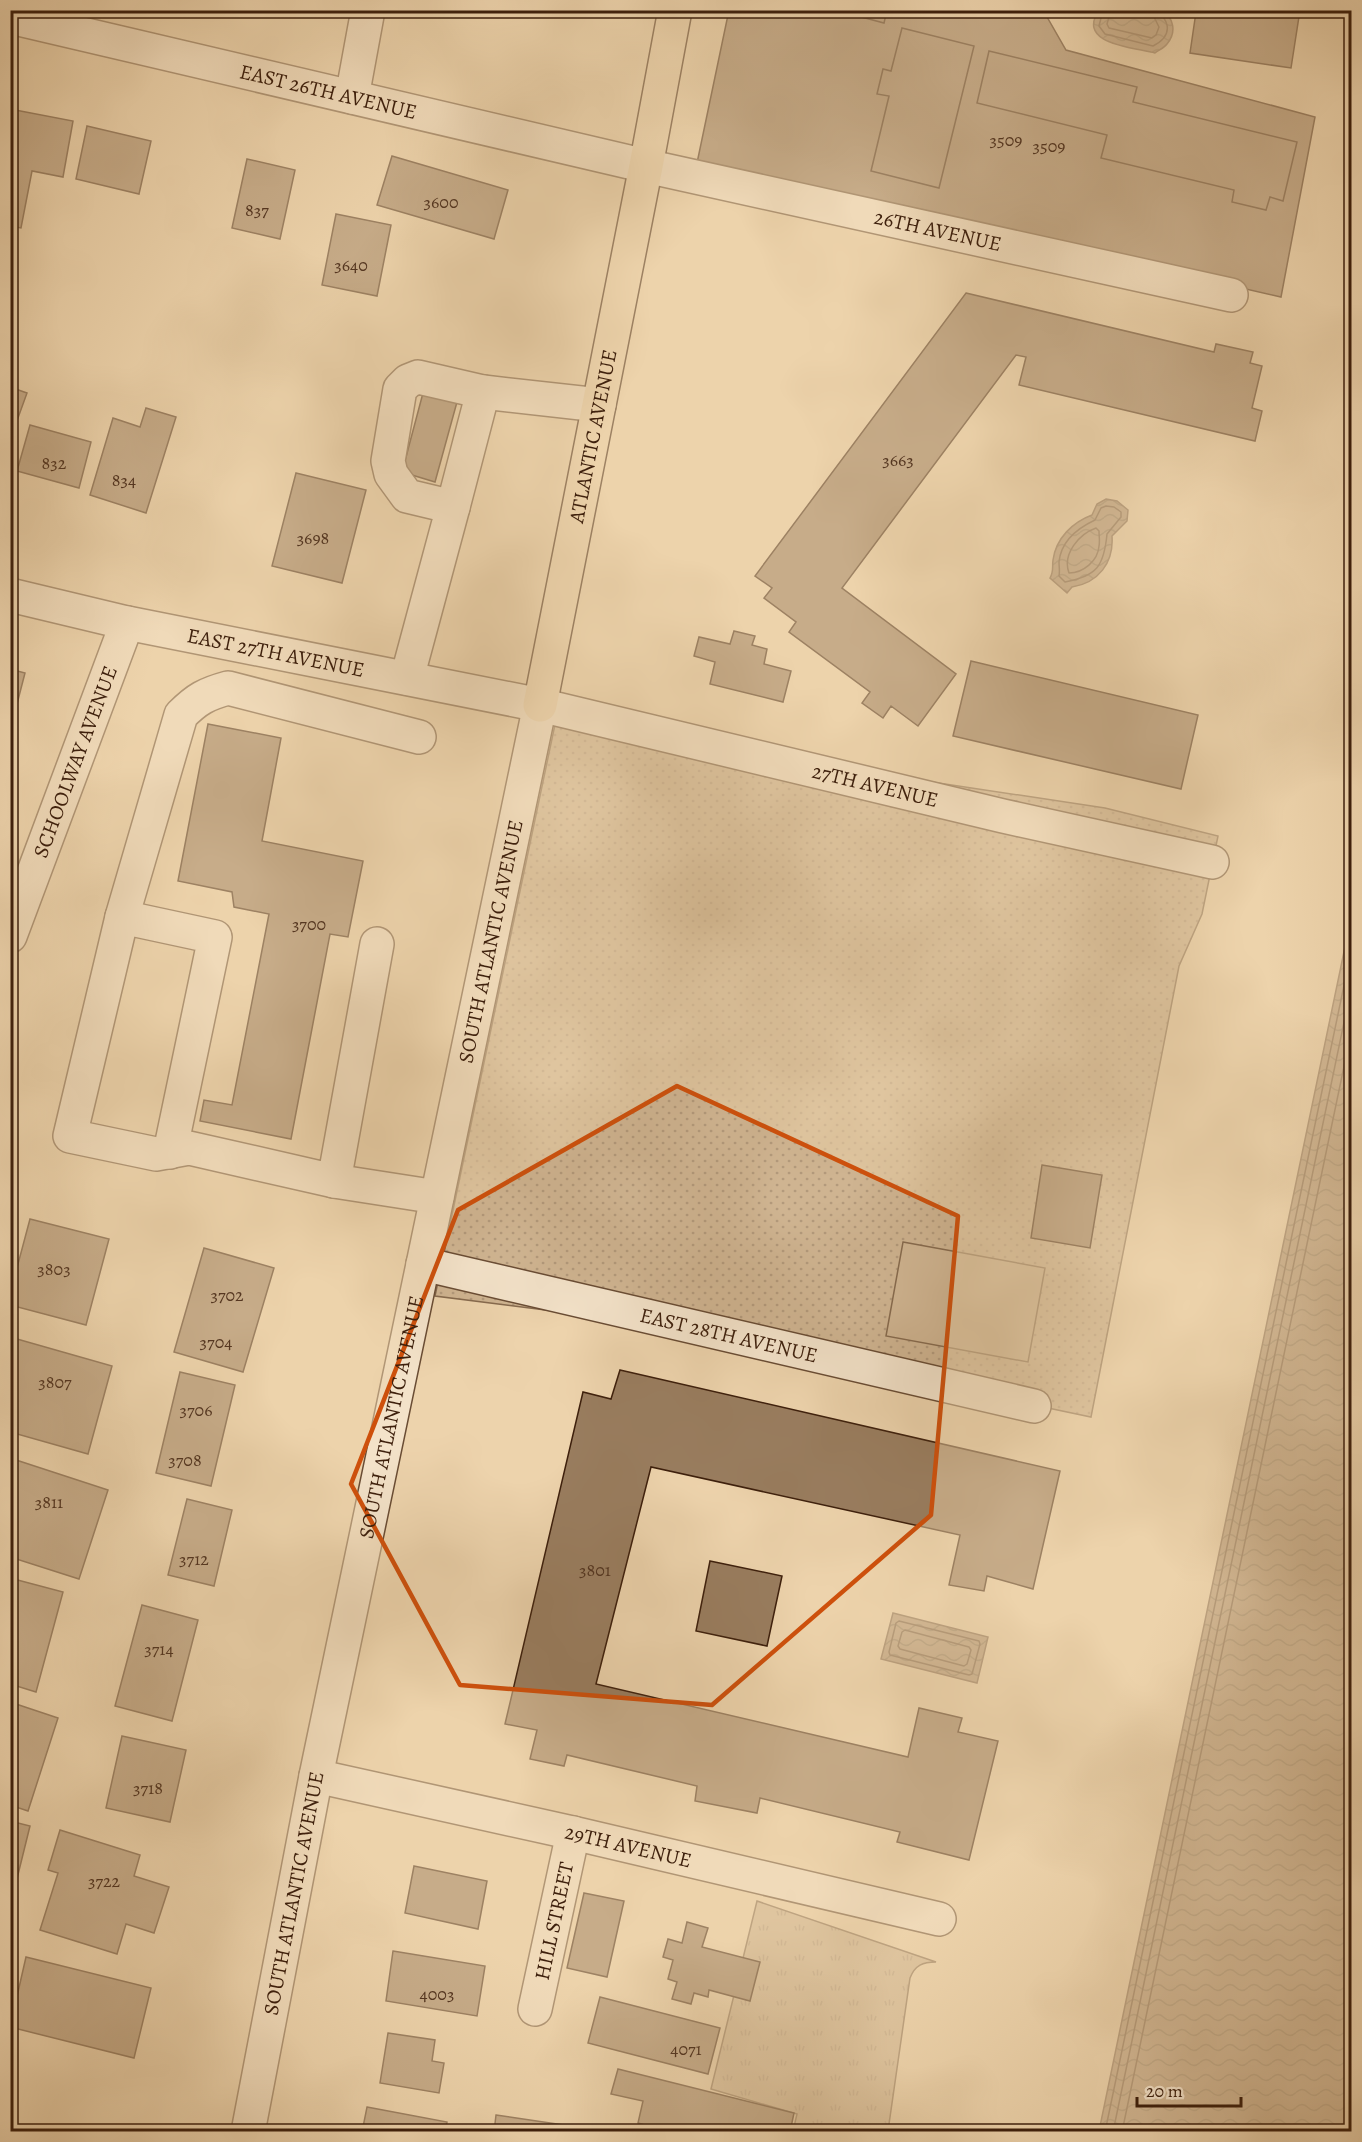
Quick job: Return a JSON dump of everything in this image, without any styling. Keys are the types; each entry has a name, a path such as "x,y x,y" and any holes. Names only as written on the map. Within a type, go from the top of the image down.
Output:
{"main road":[{"path":"646,166 675,10"},
{"name":"ATLANTIC AVENUE","path":"540,705 646,166"}],"street":[{"path":"352,97 368,10"},
{"name":"EAST 26TH AVENUE","path":"10,17 646,166"},
{"name":"26TH AVENUE","path":"646,166 1231,295"},
{"path":"453,507 407,496 391,474 388,461 400,389 408,381 418,377 483,392 599,405"},
{"path":"408,678 483,392"},
{"name":"EAST 27TH AVENUE","path":"10,595 127,623 540,705"},
{"name":"SCHOOLWAY AVENUE","path":"10,936 127,623"},
{"path":"271,699 282,653"},
{"path":"419,737 228,688 208,693 182,715 122,917 70,1136 156,1154 189,1148 334,1181 437,1197"},
{"name":"27TH AVENUE","path":"540,705 1003,816 1212,862"},
{"name":"SOUTH ATLANTIC AVENUE","path":"248,2132 316,1776 540,705"},
{"path":"122,917 215,937 170,1152"},
{"path":"334,1181 377,944"},
{"name":"EAST 28TH AVENUE","path":"423,1264 1034,1407"},
{"name":"29TH AVENUE","path":"316,1776 573,1833 939,1919"},
{"name":"HILL STREET","path":"535,2010 573,1833"}],"highlighted area":[{"path":"677,1086 958,1216 931,1515 712,1705 460,1685 351,1484 458,1210"}],"green space":[{"path":"557,715 839,768 1105,808 1218,836 1202,914 1179,966 1091,1417 632,1321 435,1296"},
{"path":"903,1242 1045,1268 1028,1362 886,1336"},
{"path":"757,1901 936,1962 920,1965 910,1978 888,2131 793,2131 797,2114 711,2089"}],"water":[{"path":"1099,10 1160,11 1171,20 1172,34 1166,45 1155,53 1121,46 1101,37 1095,30 1094,21"},
{"path":"1106,499 1117,501 1128,510 1127,521 1112,536 1110,555 1103,570 1090,581 1072,587 1067,593 1050,578 1055,552 1066,532 1078,522 1092,515 1097,504"},
{"path":"1351,918 1351,2131 1099,2131 1127,1996"},
{"path":"893,1613 988,1637 977,1683 881,1659"}],"building":[{"path":"729,10 1043,10 1066,50 1315,117 1281,297 697,163"},
{"path":"835,10 887,10 884,23"},
{"path":"1207,10 1300,10 1291,68 1190,53 1196,12 1206,14"},
{"path":"902,28 974,46 939,188 871,171 889,96 877,94 883,69 891,71"},
{"path":"989,51 1137,87 1133,102 1297,142 1283,201 1270,197 1266,210 1232,202 1234,190 1101,158 1107,135 977,103"},
{"path":"10,109 73,121 63,177 32,171 21,228 10,226"},
{"path":"87,126 151,141 139,194 76,179"},
{"path":"392,156 508,190 494,239 377,205"},
{"path":"247,159 295,170 280,239 232,228"},
{"path":"336,214 391,225 377,296 322,285"},
{"path":"966,293 1214,352 1216,344 1253,352 1250,363 1262,366 1252,408 1262,411 1255,441 1019,385 1026,357 1016,355 842,588 956,674 918,726 891,706 883,718 862,703 870,692 789,632 796,622 764,598 772,588 755,576"},
{"path":"10,387 27,393 10,440"},
{"path":"423,393 457,402 435,482 402,472"},
{"path":"146,408 176,417 146,513 90,495 113,418 140,427"},
{"path":"30,425 91,442 79,488 17,471"},
{"path":"296,473 366,490 342,583 272,566"},
{"path":"734,631 755,636 752,645 767,649 764,664 791,671 783,702 710,684 715,662 694,656 699,637 730,644"},
{"path":"971,661 1198,715 1181,789 953,736"},
{"path":"10,669 25,673 10,731"},
{"path":"208,724 281,738 262,841 363,861 348,937 330,934 291,1139 200,1121 204,1100 232,1105 269,914 234,907 232,892 178,881"},
{"path":"1042,1165 1102,1175 1090,1248 1031,1238"},
{"path":"30,1219 109,1239 86,1325 10,1305 10,1294"},
{"path":"204,1248 274,1268 243,1372 174,1352"},
{"path":"10,1337 112,1366 88,1454 10,1432"},
{"path":"620,1370 1060,1471 1033,1589 987,1576 984,1591 949,1585 960,1535 651,1467 596,1684 908,1757 919,1708 962,1718 958,1732 998,1741 969,1860 897,1842 900,1832 760,1798 757,1813 695,1801 697,1786 567,1755 564,1766 530,1759 537,1730 505,1724 583,1392 611,1399"},
{"path":"180,1372 235,1385 211,1486 156,1473"},
{"path":"10,1458 108,1490 79,1579 10,1557"},
{"path":"187,1499 232,1510 214,1586 168,1575"},
{"path":"710,1561 782,1576 767,1646 696,1631"},
{"path":"10,1578 63,1592 36,1692 10,1684"},
{"path":"142,1605 198,1620 172,1721 115,1706"},
{"path":"10,1702 58,1718 28,1811 10,1805"},
{"path":"122,1736 186,1750 170,1822 106,1808"},
{"path":"10,1821 30,1826 10,1907"},
{"path":"60,1830 140,1855 134,1876 169,1887 154,1933 126,1924 117,1954 40,1930 58,1873 48,1870"},
{"path":"414,1866 487,1881 478,1929 405,1913"},
{"path":"584,1893 624,1901 607,1977 567,1968"},
{"path":"687,1922 708,1928 702,1947 760,1962 750,2001 709,1990 708,1997 694,1993 691,2004 672,1999 677,1982 668,1979 673,1960 663,1957 668,1939 682,1943"},
{"path":"393,1951 485,1966 477,2016 386,2001"},
{"path":"26,1957 151,1988 134,2058 10,2027"},
{"path":"600,1997 720,2028 708,2074 588,2043"},
{"path":"388,2033 435,2040 432,2061 444,2063 439,2093 380,2083"},
{"path":"618,2069 794,2113 790,2132 669,2132 638,2123 643,2101 611,2094"},
{"path":"367,2107 447,2122 445,2132 362,2132"},
{"path":"496,2115 597,2130 597,2132 494,2132"}]}
